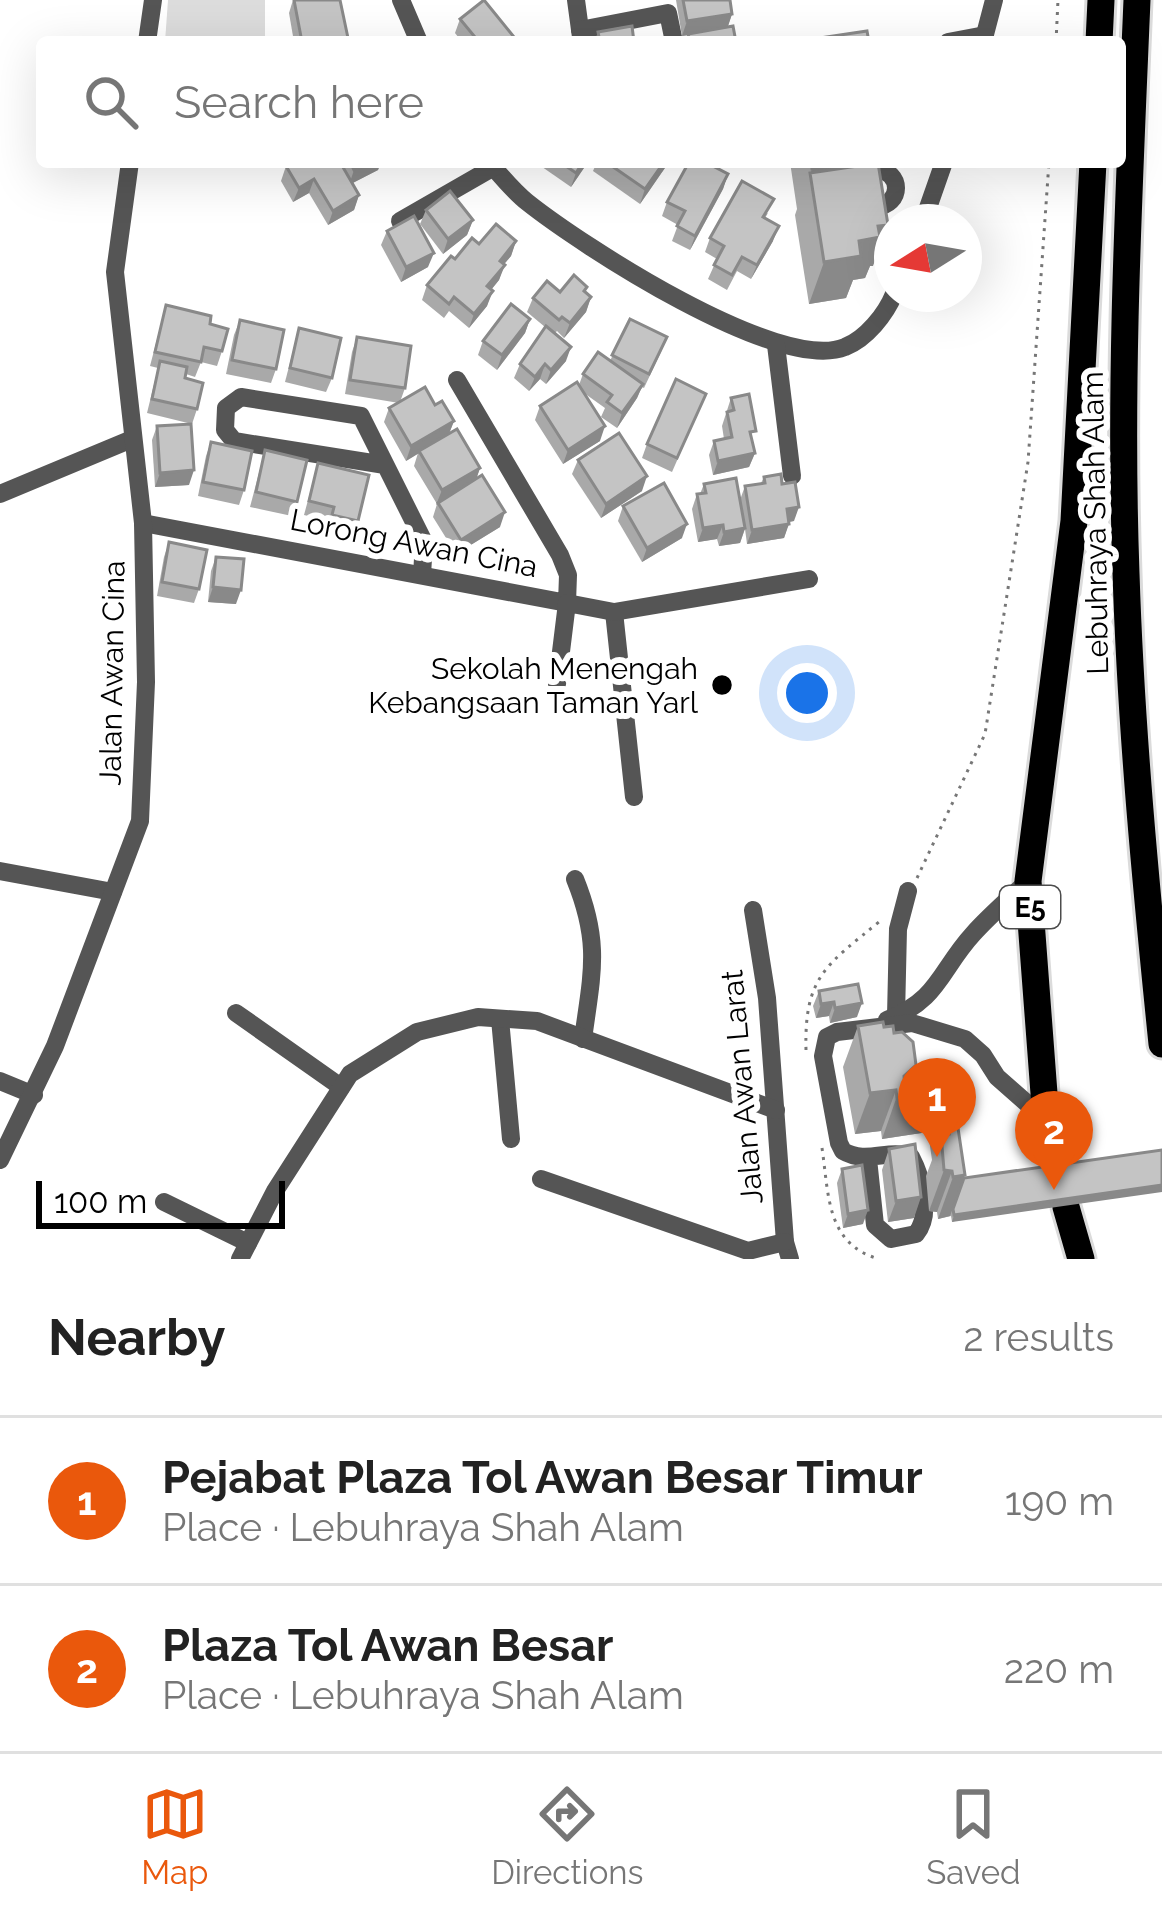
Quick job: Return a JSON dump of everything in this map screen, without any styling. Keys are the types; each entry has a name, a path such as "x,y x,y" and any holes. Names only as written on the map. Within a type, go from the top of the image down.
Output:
{"highway":[{"path":"1099,36 1101,0"},
{"name":"Lebuhraya Shah Alam","path":"1137,0 1124,308 1126,571 1137,788 1162,1044"},
{"name":"Lebuhraya Shah Alam","path":"1057,1171 1046,1120 1028,881 1073,521 1093,168"},
{"path":"1066,1208 1082,1259"}],"street":[{"path":"148,36 153,0"},
{"path":"401,0 416,36"},
{"path":"576,0 580,36 668,13 673,36"},
{"path":"985,36 994,0"},
{"name":"Jalan Awan Cina","path":"0,1160 34,1095 140,821 146,682 143,523 115,272 129,168"},
{"path":"400,221 498,168"},
{"path":"501,168 526,202 640,279 776,345 816,351 845,347 868,331 881,312"},
{"path":"930,204 942,168"},
{"path":"896,189 932,199"},
{"path":"776,345 792,476"},
{"name":"Lorong Awan Cina","path":"143,523 566,603 568,575 560,555 457,380"},
{"path":"385,465 234,441 225,430 226,408 241,398 361,416 424,542 422,575"},
{"path":"0,494 132,439"},
{"path":"557,684 566,603 614,612 809,579"},
{"path":"614,612 634,797"},
{"path":"1137,788 1162,901"},
{"path":"0,871 113,892"},
{"path":"574,879 587,908 594,943 583,1039"},
{"path":"872,1026 930,995 973,933 1028,881"},
{"path":"896,1016 896,945 908,891"},
{"name":"Jalan Awan Larat","path":"753,910 766,998 787,1251"},
{"path":"236,1013 341,1087"},
{"path":"164,1202 244,1251 275,1191 350,1074 417,1032 478,1017 537,1021 776,1110"},
{"path":"500,1019 511,1139"},
{"path":"868,1159 875,1226 891,1239 916,1234 926,1217 911,1156 851,1156 839,1143 823,1045 837,1032 912,1023 964,1040 1046,1120"},
{"path":"0,1082 34,1095"},
{"path":"541,1179 748,1251 787,1251"}],"path":[{"path":"1056,36 1058,0"},
{"path":"908,891 959,796 985,734 1028,461 1048,168"},
{"path":"808,1059 808,1009 814,983 827,965 878,922"},
{"path":"822,1149 832,1216 860,1254 879,1259"}],"shaded area":[{"path":"168,0 265,0 265,36 165,36"}],"building":[{"path":"294,0 340,0 348,36 301,36"},
{"path":"484,0 513,36 474,36 460,19"},
{"path":"683,0 730,0 732,14 687,21"},
{"path":"632,26 633,36 599,36 598,32"},
{"path":"733,26 735,36 688,36"},
{"path":"287,168 343,168 359,195 333,211 314,179 299,188"},
{"path":"615,168 660,168 645,189"},
{"path":"686,168 716,168 728,174 695,236 677,226 685,211 667,202"},
{"path":"879,168 885,204 874,204 874,238 859,241 861,256 824,262 810,173"},
{"path":"742,181 774,199 763,217 779,226 757,265 742,257 732,275 714,265 724,246 710,238"},
{"path":"450,191 473,220 448,239 426,210"},
{"path":"414,216 434,253 406,267 387,231"},
{"path":"496,224 516,241 500,261 505,265 487,286 493,291 474,314 454,297 449,304 427,285 451,256 455,259 472,238 479,244"},
{"path":"574,275 591,297 570,323 562,317 559,320 533,298 547,281 560,292"},
{"path":"511,304 530,319 502,355 483,341"},
{"path":"166,305 211,316 210,324 228,329 222,351 204,347 201,362 155,352"},
{"path":"630,319 667,337 649,374 612,355"},
{"path":"240,320 284,330 276,369 232,360"},
{"path":"546,326 571,347 551,370 545,364 535,377 520,364"},
{"path":"299,328 341,338 332,378 290,368"},
{"path":"357,337 411,346 405,388 350,380"},
{"path":"598,352 643,384 622,413 607,402 612,395 583,374"},
{"path":"160,361 187,367 185,378 203,383 197,409 152,399"},
{"path":"676,379 706,394 677,458 647,444"},
{"path":"577,382 605,426 568,450 540,406"},
{"path":"425,387 435,405 442,401 454,421 411,446 389,408"},
{"path":"749,394 755,453 718,461 714,441 732,437 727,412 734,410 731,398"},
{"path":"191,424 194,470 160,473 157,426"},
{"path":"457,429 480,468 442,490 419,451"},
{"path":"619,433 647,476 606,504 578,460"},
{"path":"211,442 252,451 244,490 203,482"},
{"path":"265,450 307,460 297,502 256,492"},
{"path":"318,463 369,475 358,521 332,515 334,507 309,501"},
{"path":"781,474 782,484 795,482 799,507 787,509 789,524 752,530 745,486"},
{"path":"482,475 505,512 461,540 438,503"},
{"path":"736,478 745,528 724,532 723,525 703,528 697,494 706,493 704,484"},
{"path":"664,483 687,524 647,548 623,506"},
{"path":"169,542 207,550 199,589 162,582"},
{"path":"216,557 244,559 241,590 213,587"},
{"path":"858,984 862,1003 835,1008 834,1002 821,1004 819,991"},
{"path":"883,1022 884,1027 893,1026 894,1033 902,1032 913,1042 916,1065 904,1076 905,1088 951,1081 965,1175 953,1177 952,1171 944,1170 941,1135 949,1134 943,1091 897,1098 896,1090 870,1093 858,1026"},
{"path":"915,1144 921,1197 896,1201 889,1149"},
{"path":"1162,1150 1162,1185 954,1215 964,1178"},
{"path":"862,1165 868,1210 848,1214 842,1169"}],"place":[{"name":"Sekolah Menengah Kebangsaan Taman Yarl","path":"722,685"},
{"name":"Pejabat Plaza Tol Awan Besar Timur","path":"937,1157"},
{"name":"Plaza Tol Awan Besar","path":"1054,1190"}]}
